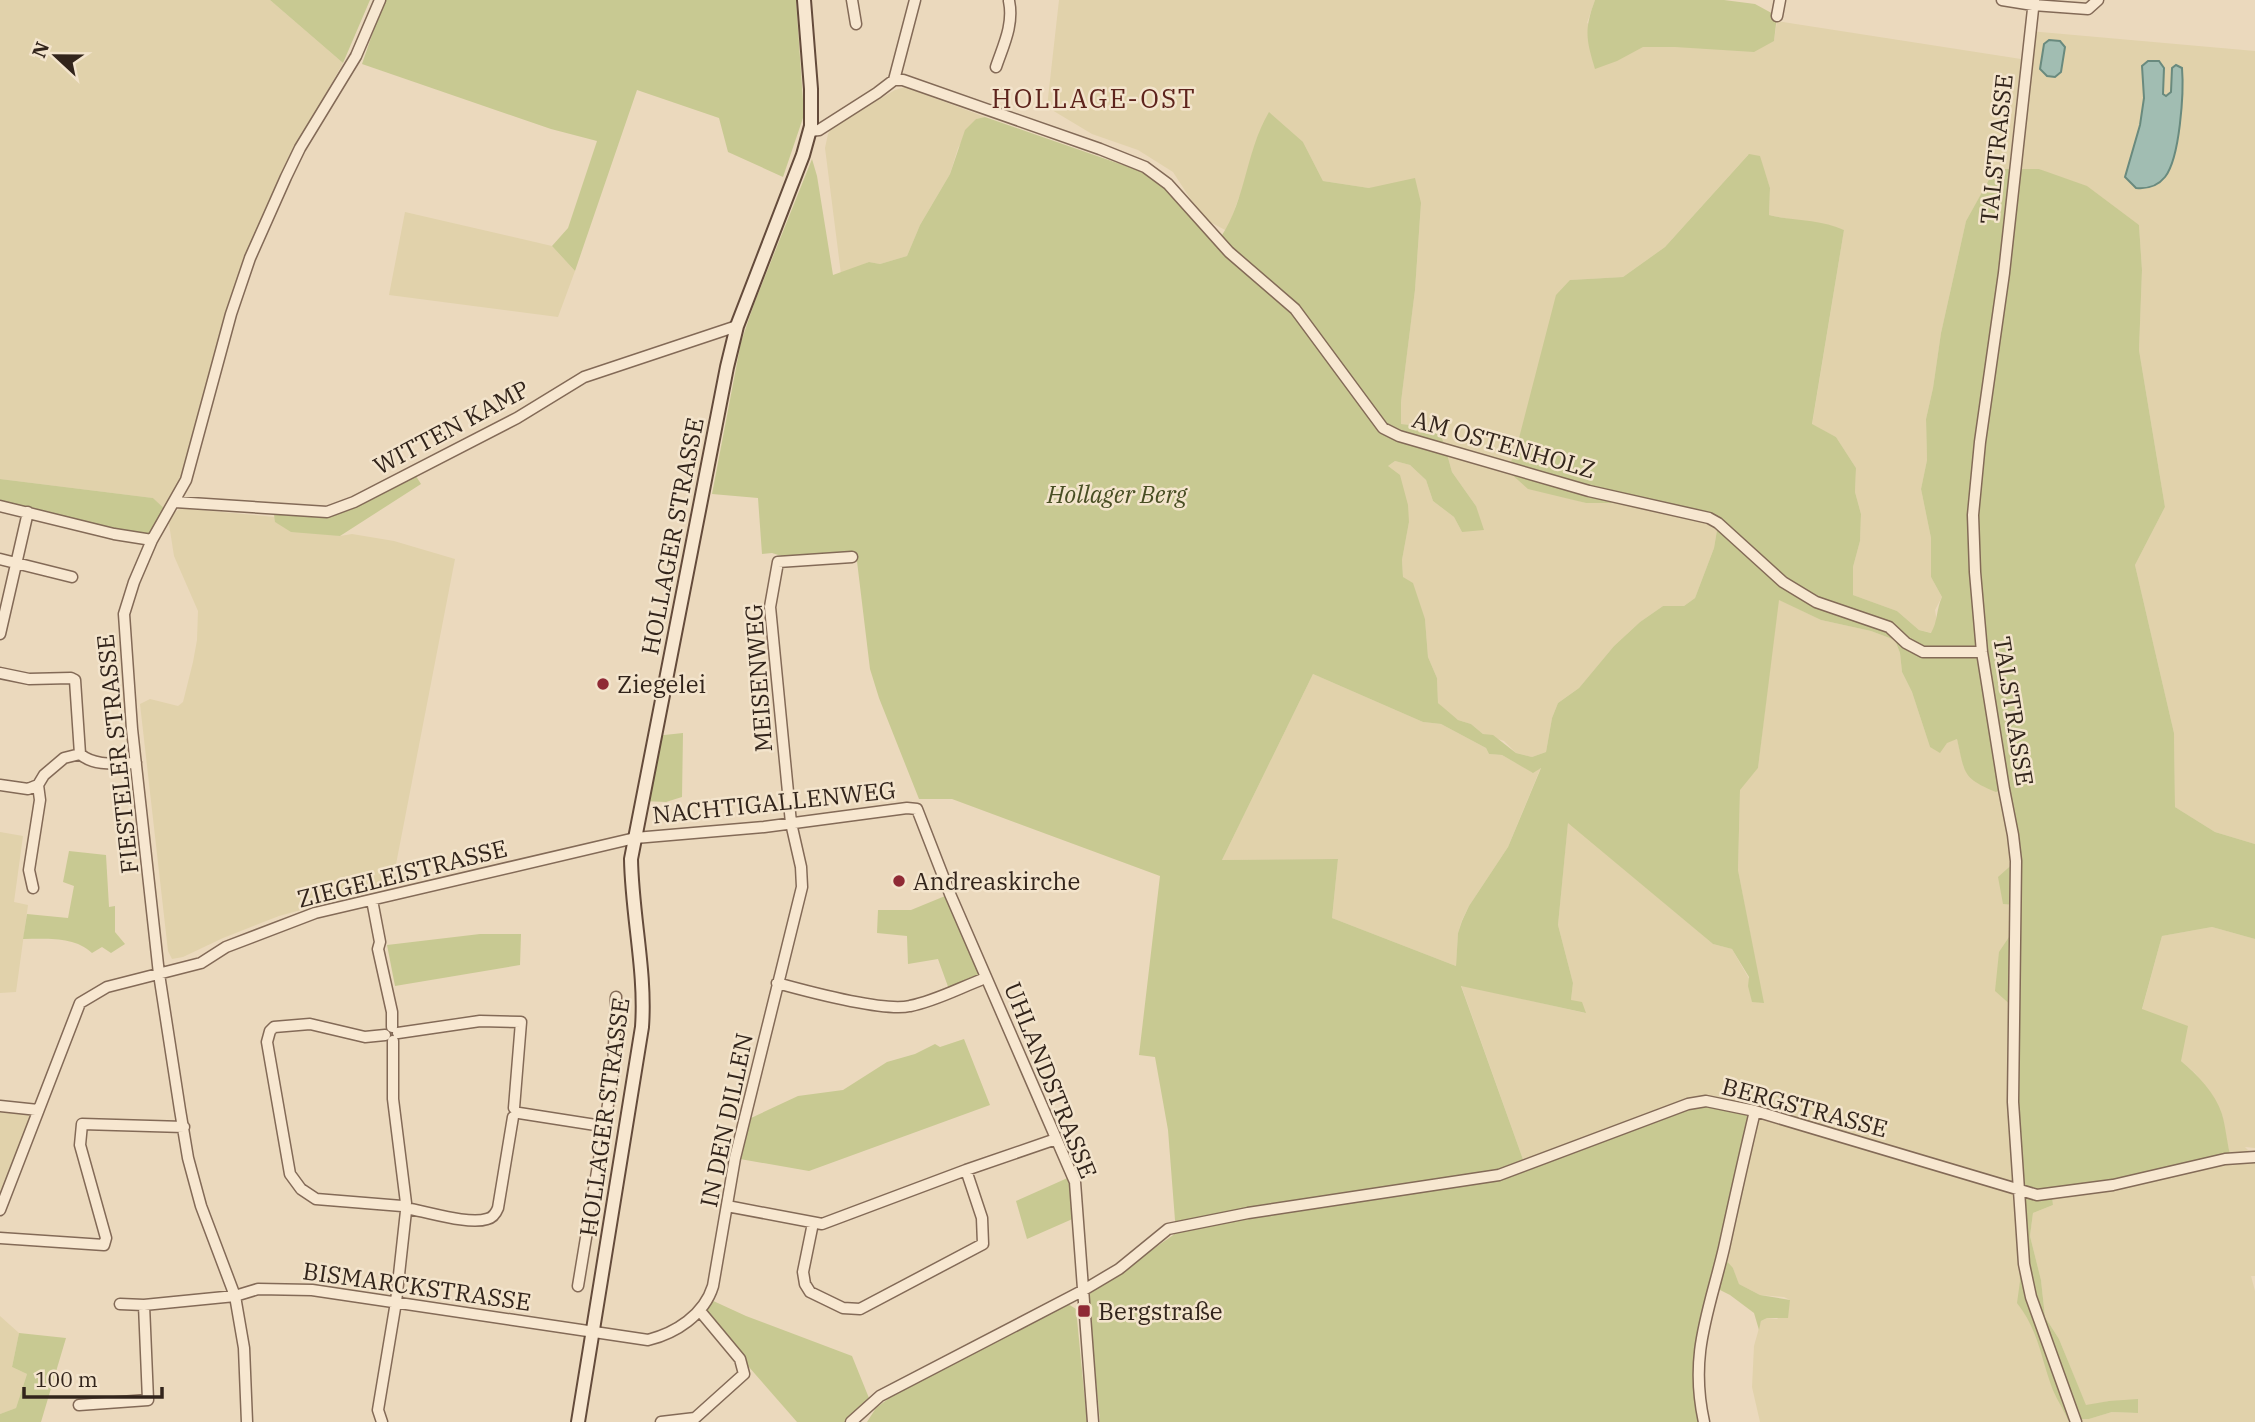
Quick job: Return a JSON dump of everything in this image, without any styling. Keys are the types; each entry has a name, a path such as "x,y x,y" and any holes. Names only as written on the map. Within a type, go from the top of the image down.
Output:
{"main road":[{"name":"HOLLAGER STRASSE","path":"578,1422 627,1129 644,999 631,859 715,423 737,326 810,131 811,89 804,0"}],"street":[{"name":"FIESTELER STRASSE","path":"247,1422 244,1349 234,1296 201,1206 188,1158 159,974 136,763 124,614 152,540 186,480 231,314 250,258 300,148 356,56 380,0"},
{"path":"852,0 856,24"},
{"path":"810,131 819,130 894,79 915,0"},
{"path":"1777,16 1780,0"},
{"path":"2002,0 2088,9 2098,0"},
{"path":"996,67 1011,23 1012,14 1006,1"},
{"name":"TALSTRASSE","path":"2033,2 2004,273 1980,442 1973,515 1982,652 2016,861 2013,1102 2024,1264 2031,1297 2076,1422"},
{"name":"AM OSTENHOLZ","path":"894,79 952,96 1145,167 1168,184 1228,252 1295,309 1383,428 1399,436 1511,470 1588,491 1709,518 1718,523 1783,582 1816,602 1889,627 1906,643 1923,652 1982,652"},
{"name":"WITTEN KAMP","path":"175,502 327,512 354,502 505,425 584,377 737,326"},
{"path":"0,506 114,534 152,540"},
{"path":"0,634 28,512"},
{"name":"MEISENWEG","path":"791,822 770,607 776,570 778,562 852,557"},
{"path":"0,559 72,578"},
{"path":"0,673 29,679 67,677 75,680 80,754 99,763 136,763"},
{"path":"0,785 28,789 38,785 44,775 64,758 80,754"},
{"path":"33,888 29,870 40,800 38,785"},
{"name":"NACHTIGALLENWEG","path":"635,838 917,809"},
{"name":"UHLANDSTRASSE","path":"917,809 1074,1182 1093,1422"},
{"name":"IN DEN DILLEN","path":"594,1333 648,1340 675,1331 709,1299 735,1158 802,887 801,867 791,822"},
{"name":"ZIEGELEISTRASSE","path":"0,1210 80,1003 107,987 201,963 226,947 315,913 635,838"},
{"path":"372,900 380,942 377,949 392,1012 393,1099 406,1207 396,1302 378,1410 382,1422"},
{"path":"777,984 893,1007 909,1007 986,978"},
{"path":"578,1286 613,1072 616,997"},
{"path":"480,1021 521,1022 515,1113 498,1208 495,1215 487,1220 465,1219 406,1207 316,1199 301,1189 290,1174 267,1042 274,1027 310,1024 353,1035 375,1037 392,1034 480,1021"},
{"name":"BERGSTRASSE","path":"851,1422 880,1396 1119,1269 1168,1229 1248,1213 1499,1175 1688,1104 1706,1101 1755,1111 2046,1196 2113,1185 2242,1156 2255,1157"},
{"path":"0,1106 38,1110"},
{"path":"1704,1422 1698,1392 1701,1335 1755,1111"},
{"path":"515,1113 627,1129"},
{"path":"0,1238 104,1245 106,1238 80,1146 82,1124 184,1127"},
{"path":"727,1206 822,1224 1056,1139"},
{"path":"813,1223 803,1272 805,1284 810,1292 843,1308 860,1309 983,1244 982,1218 965,1170"},
{"name":"BISMARCKSTRASSE","path":"120,1304 144,1305 234,1296 258,1289 312,1290 594,1333"},
{"path":"79,1405 148,1400 144,1305"},
{"path":"661,1422 695,1418 744,1374 740,1359 699,1311"}],"shaded area":[{"path":"0,0 270,0 343,63 278,179 231,314 186,480 167,511 153,498 0,479"},
{"path":"1059,0 1595,0 1587,23 1642,47 1774,41 1777,21 2021,59 2009,169 1995,170 1966,221 1941,333 1926,419 1927,460 1921,489 1931,538 1931,577 1942,597 1935,610 1937,623 1932,633 1919,630 1897,611 1853,595 1853,567 1860,541 1861,514 1855,492 1856,468 1836,437 1812,425 1844,230 1769,215 1770,188 1765,173 1748,155 1665,247 1623,277 1570,280 1565,497 1586,503 1624,499 1718,523 1714,548 1695,598 1684,606 1663,606 1640,622 1614,646 1579,688 1558,703 1552,718 1546,752 1532,757 1516,753 1504,741 1483,734 1471,724 1458,720 1444,710 1438,703 1437,678 1428,657 1425,619 1403,577 1402,560 1409,522 1388,466 1395,461 1410,465 1426,480 1433,501 1454,517 1462,532 1476,506 1452,472 1444,443 1433,430 1420,433 1411,425 1401,424 1421,203 1369,188 1323,181 1303,142 1239,197 1227,231 1210,222 1195,206 1173,172 1138,150 1092,134 1047,107"},
{"path":"2030,31 2255,51 2255,844 2215,832 2175,807 2174,733 2135,565 2165,507 2139,350 2142,270 2139,225 2039,169 2015,169"},
{"path":"2049,40 2060,41 2065,47 2061,72 2055,77 2047,76 2040,69 2044,44"},
{"path":"2148,61 2159,61 2164,68 2163,94 2166,96 2171,92 2172,68 2176,65 2182,68 2181,108 2174,155 2165,177 2152,187 2136,188 2125,177 2140,125 2144,98 2142,66"},
{"path":"905,87 985,117 976,119 958,148 950,174 920,225 907,256 880,264 869,262 841,274 825,148 828,134 844,120 895,90"},
{"path":"405,212 552,246 575,271 558,317 389,295"},
{"path":"180,508 275,517 275,522 340,536 352,534 394,541 455,559 392,885 279,916 183,957 172,959 168,951 140,704 150,699 178,706 183,702 193,662 198,611 174,556 169,524 172,515"},
{"path":"1778,599 1821,620 1871,631 1895,640 1900,653 1902,672 1912,692 1930,747 1957,739 1964,768 2004,789 2016,905 2013,1007 2024,1264 2076,1420 2112,1412 2137,1413 2109,1401 2086,1406 2059,1339 2045,1317 2041,1280 2030,1236 2033,1213 2053,1205 2052,1195 2230,1158 2222,1114 2209,1091 2181,1061 2142,1010 2162,936 2212,927 2255,939 2255,1148 2245,1147 2255,1157 2255,1276 2251,1276 2255,1291 2255,1422 1760,1422 1752,1387 1754,1346 1761,1321 1767,1318 1777,1319 1788,1308 1790,1300 1760,1295 1739,1284 1733,1268 1525,1165 1461,985 1585,1013 1571,1000 1573,983 1558,925 1568,822 1713,944 1732,949 1763,1003 1738,870 1740,789 1758,768"},
{"path":"1313,674 1423,722 1441,724 1486,748 1489,754 1502,755 1532,772 1541,767 1508,847 1462,920 1458,933 1456,966 1332,918 1338,859 1222,860"},
{"path":"0,832 23,836 14,902 28,905 16,992 0,993"},
{"path":"0,1106 38,1110 0,1210"},
{"path":"0,1316 19,1333 12,1367 27,1374 16,1408 0,1414"}],"green space":[{"path":"270,0 370,0 343,63"},
{"path":"384,0 796,0 804,115 783,177 728,152 719,118 637,90 575,271 552,246 568,228 597,141 551,129 362,64"},
{"path":"1595,0 1724,0 1755,4 1777,16 1774,41 1754,52 1643,47 1595,69 1588,34"},
{"name":"Hollager Berg","path":"1269,112 1303,142 1323,181 1369,188 1415,178 1421,203 1401,424 1411,425 1420,433 1433,430 1440,435 1452,472 1476,506 1484,530 1462,532 1454,517 1433,501 1426,480 1410,465 1395,461 1388,466 1400,475 1408,505 1409,522 1402,560 1403,577 1413,583 1425,619 1428,657 1437,678 1438,703 1458,720 1471,724 1483,734 1493,735 1516,753 1532,757 1546,752 1552,718 1558,703 1579,688 1614,646 1640,622 1663,606 1684,606 1695,598 1714,548 1718,524 1624,499 1610,503 1586,503 1528,489 1508,471 1556,295 1570,280 1623,277 1665,247 1749,154 1760,156 1770,188 1769,215 1826,224 1844,230 1812,424 1836,437 1856,468 1855,492 1861,514 1860,541 1853,567 1853,595 1897,611 1919,630 1931,633 1942,597 1931,577 1931,538 1921,489 1927,460 1926,419 1941,333 1966,221 1995,169 2039,169 2087,186 2139,225 2142,270 2139,350 2165,507 2135,565 2174,733 2175,807 2215,832 2255,844 2255,939 2212,927 2162,936 2142,1009 2188,1026 2181,1061 2205,1085 2219,1106 2231,1158 2052,1196 2053,1205 2033,1213 2030,1236 2041,1280 2045,1317 2059,1339 2086,1405 2138,1399 2138,1413 2112,1412 2089,1419 2068,1420 2053,1389 2034,1333 2017,1303 2020,1281 2016,1211 2013,1007 1995,991 1999,952 2015,928 2016,905 2003,904 1998,877 2016,861 2003,789 1996,792 1971,778 1964,767 1957,739 1947,743 1940,753 1930,747 1912,692 1902,672 1900,653 1895,640 1871,631 1821,620 1779,600 1758,768 1740,790 1738,870 1764,1003 1752,1002 1749,977 1732,949 1713,944 1568,823 1558,925 1573,983 1571,1000 1582,1002 1586,1013 1461,986 1525,1165 1688,1104 1755,1111 1722,1256 1733,1268 1739,1284 1760,1295 1790,1300 1788,1318 1767,1318 1761,1321 1759,1330 1754,1313 1714,1287 1701,1335 1704,1422 1100,1422 1088,1295 1176,1233 1168,1130 1155,1057 1139,1055 1160,876 952,799 919,799 870,669 856,553 785,557 772,553 762,554 758,498 712,494 741,342 812,159 833,275 869,262 880,264 907,256 920,225 950,174 965,130 976,119 985,117 1143,172 1163,186 1215,245 1233,214 1261,128","holes":["1313,674 1423,722 1441,724 1486,748 1489,754 1502,755 1533,773 1541,768 1508,847 1462,921 1458,933 1456,966 1332,918 1338,859 1222,860"]},
{"path":"414,473 421,484 340,536 291,532 275,522 273,507 327,512"},
{"path":"0,479 153,498 167,511 152,540 0,506"},
{"path":"683,733 682,797 666,802 642,801 655,736"},
{"path":"69,851 106,855 109,907 115,906 115,932 125,944 111,953 102,947 92,953 68,941 23,939 27,914 68,918 74,886 63,882"},
{"path":"950,894 986,978 950,992 938,959 908,964 907,936 877,933 878,910 911,910"},
{"path":"480,934 521,934 520,965 395,986 387,945"},
{"path":"964,1039 990,1105 809,1171 740,1159 746,1126 751,1118 798,1096 843,1090 887,1062 915,1054 935,1044 940,1047"},
{"path":"1072,1176 1077,1217 1027,1239 1016,1201"},
{"path":"709,1299 852,1356 871,1403 851,1422 797,1422 700,1311"},
{"path":"1068,1304 1076,1309 1087,1422 867,1422 876,1408 892,1396"},
{"path":"19,1333 66,1338 41,1422 0,1422 0,1414 16,1408 27,1374 12,1367"}],"place":[{"name":"Ziegelei","path":"603,684"},
{"name":"Andreaskirche","path":"899,881"},
{"name":"Bergstraße","path":"1084,1311"}],"district":[{"name":"HOLLAGE-OST","path":"1094,98"}]}
